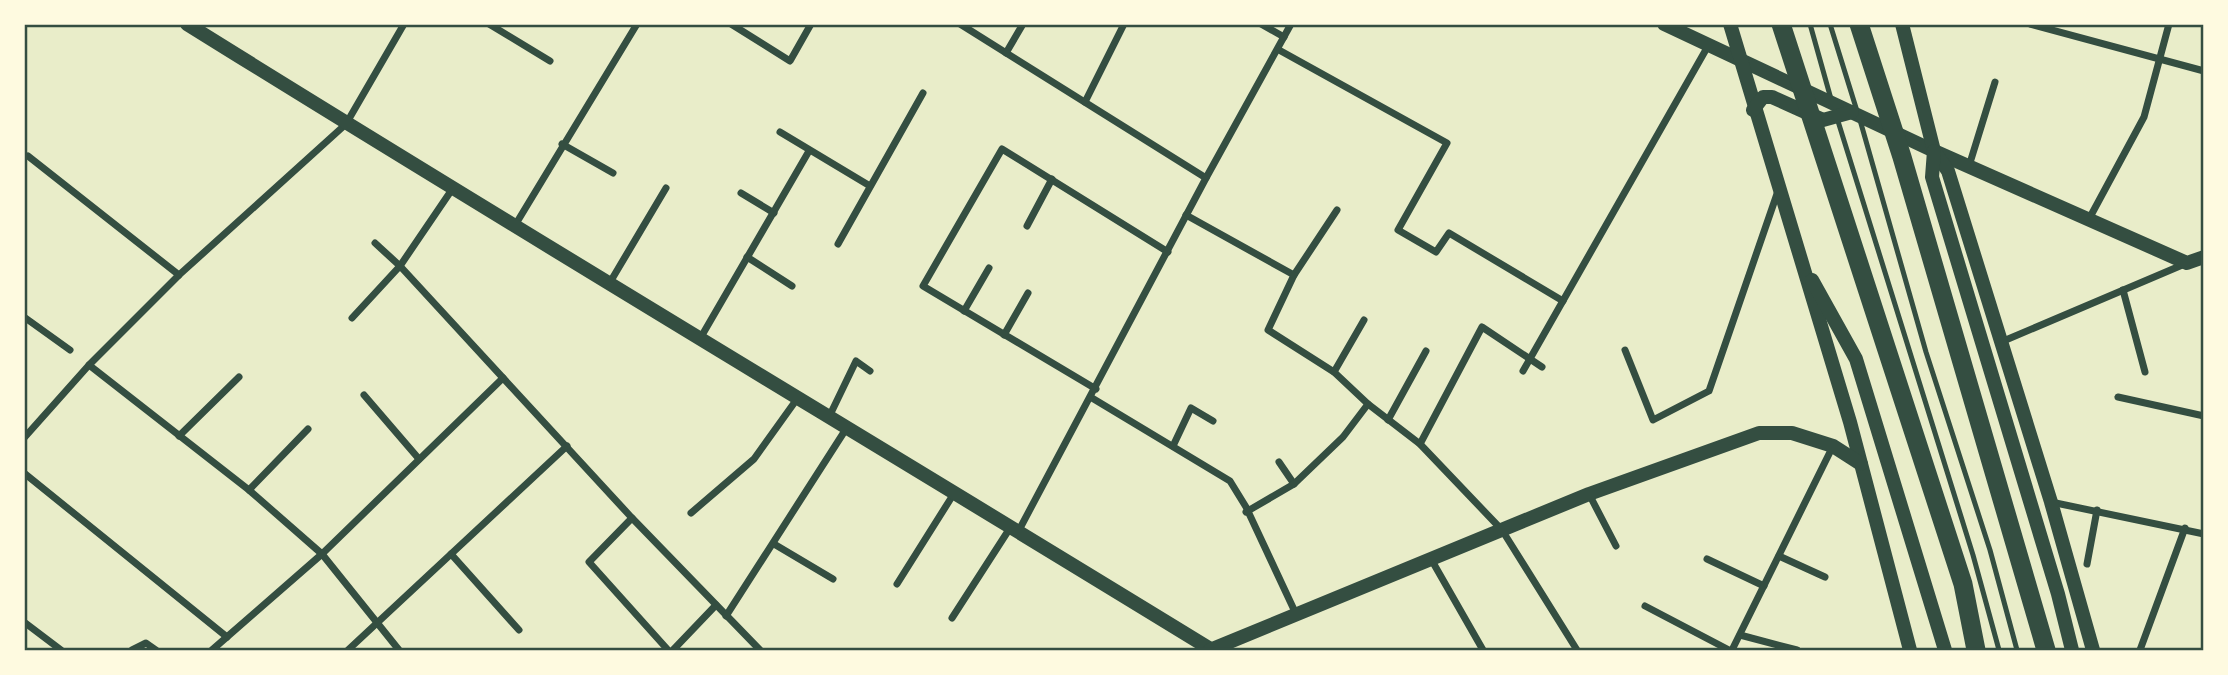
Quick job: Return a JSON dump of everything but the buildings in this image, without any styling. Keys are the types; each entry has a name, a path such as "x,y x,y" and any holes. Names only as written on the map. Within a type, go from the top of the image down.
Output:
{"highway":[{"path":"1781,24 1963,584 1976,650"},
{"path":"1859,24 1902,157 2046,650"}],"main road":[{"path":"187,24 514,227 701,337 953,495 1211,650 1590,494 1759,433 1791,433 1833,446 1861,464"},
{"path":"1664,24 1969,166 2187,263 2203,257"},
{"path":"1730,24 1753,110 1861,464 1910,650"},
{"path":"1902,24 1934,150 1948,172 2051,502 2093,650"},
{"path":"1753,110 1763,97 1772,97 1823,120 1852,112"},
{"path":"1934,150 1932,177 2058,594 2072,650"},
{"path":"1799,258 1856,359 1945,650"}],"street":[{"path":"24,438 89,365 179,275 346,124 404,24"},
{"path":"489,24 550,61"},
{"path":"514,227 637,24"},
{"path":"731,24 790,61 811,24"},
{"path":"960,24 1206,178"},
{"path":"1006,53 1023,24"},
{"path":"1085,102 1124,24"},
{"path":"1261,24 1284,37"},
{"path":"952,618 1014,530 1092,398 1186,215 1291,24"},
{"path":"2030,24 2203,71"},
{"path":"2089,219 2144,117 2169,24"},
{"path":"1523,371 1708,46"},
{"path":"1279,50 1447,143 1398,230 1436,252 1449,233 1563,301"},
{"path":"1969,166 1995,82"},
{"path":"838,244 923,93"},
{"path":"780,132 870,186"},
{"path":"562,144 613,173"},
{"path":"1096,389 923,286 1002,149 1168,252"},
{"path":"701,337 809,151"},
{"path":"28,156 179,275"},
{"path":"1027,226 1052,179"},
{"path":"352,318 400,266 453,188"},
{"path":"609,284 666,188"},
{"path":"1625,350 1653,420 1709,391 1778,191"},
{"path":"741,194 774,213"},
{"path":"1338,210 1294,275 1268,330 1334,372 1368,404 1420,444 1502,530 1577,650"},
{"path":"1186,215 1294,275"},
{"path":"375,243 400,266 632,518 760,650"},
{"path":"747,257 792,286"},
{"path":"2001,342 2187,263"},
{"path":"964,311 989,268"},
{"path":"2123,290 2145,372"},
{"path":"1004,335 1028,293"},
{"path":"24,317 70,350"},
{"path":"1334,372 1364,320"},
{"path":"1420,444 1482,327 1542,367"},
{"path":"1388,420 1426,351"},
{"path":"828,417 856,361 870,371"},
{"path":"89,365 249,490 321,554 398,650"},
{"path":"179,436 239,377"},
{"path":"212,650 321,554 503,378"},
{"path":"365,395 419,459"},
{"path":"2118,397 2203,416"},
{"path":"1092,398 1230,481 1246,506 1245,512 1296,615"},
{"path":"691,513 754,459 797,399"},
{"path":"1245,512 1294,484 1343,437 1368,404"},
{"path":"1173,446 1191,408 1213,421"},
{"path":"249,490 308,429"},
{"path":"726,616 846,429"},
{"path":"348,650 567,446"},
{"path":"1645,606 1731,650 1833,446"},
{"path":"1279,462 1294,484"},
{"path":"24,473 227,637"},
{"path":"1590,494 1616,546"},
{"path":"897,584 953,495"},
{"path":"2051,502 2185,528 2203,534"},
{"path":"2087,564 2096,510"},
{"path":"632,518 589,562 671,650 716,605"},
{"path":"2140,650 2185,528"},
{"path":"774,544 833,579"},
{"path":"452,554 519,630"},
{"path":"1779,556 1825,577"},
{"path":"1431,559 1483,650"},
{"path":"1707,559 1764,586"},
{"path":"24,622 61,650"},
{"path":"1740,635 1797,650"},
{"path":"132,650 142,644 153,648"}],"lane":[{"path":"1810,24 1973,555 1999,650"},
{"path":"1830,24 1926,352 1990,550 2017,650"}]}
